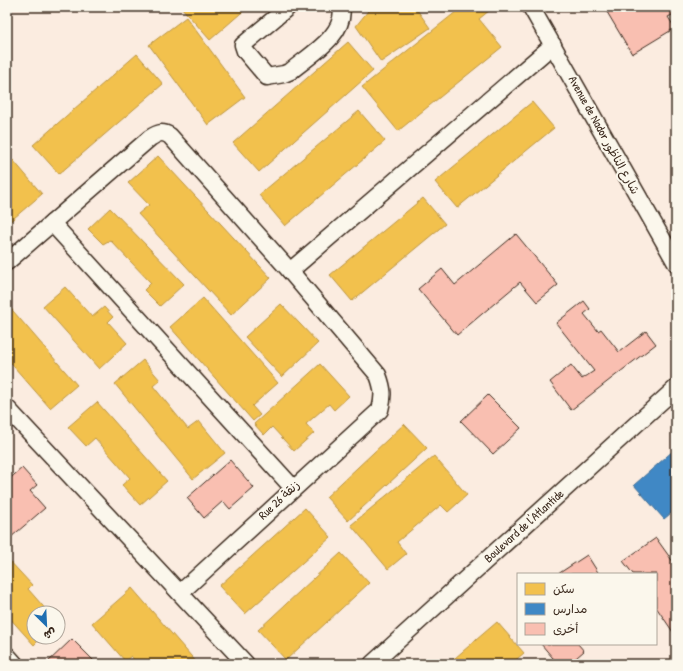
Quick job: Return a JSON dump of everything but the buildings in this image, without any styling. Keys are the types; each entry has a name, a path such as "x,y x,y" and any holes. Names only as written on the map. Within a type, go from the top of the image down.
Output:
{"street":[{"path":"288,7 243,45 245,51 267,77 284,74 291,71 335,34 343,17 341,7"},
{"name":"Avenue de Nador شارع الناظور","path":"531,7 676,263"},
{"path":"7,262 150,138 158,133 164,132 170,136 290,271 553,45"},
{"path":"52,223 293,488"},
{"name":"Rue 26 زنقة","path":"180,593 380,410 384,398 378,375 290,271"},
{"name":"Boulevard de l'Atlantide","path":"372,664 676,388"},
{"path":"9,415 246,664"},
{"path":"7,655 15,664"}]}
